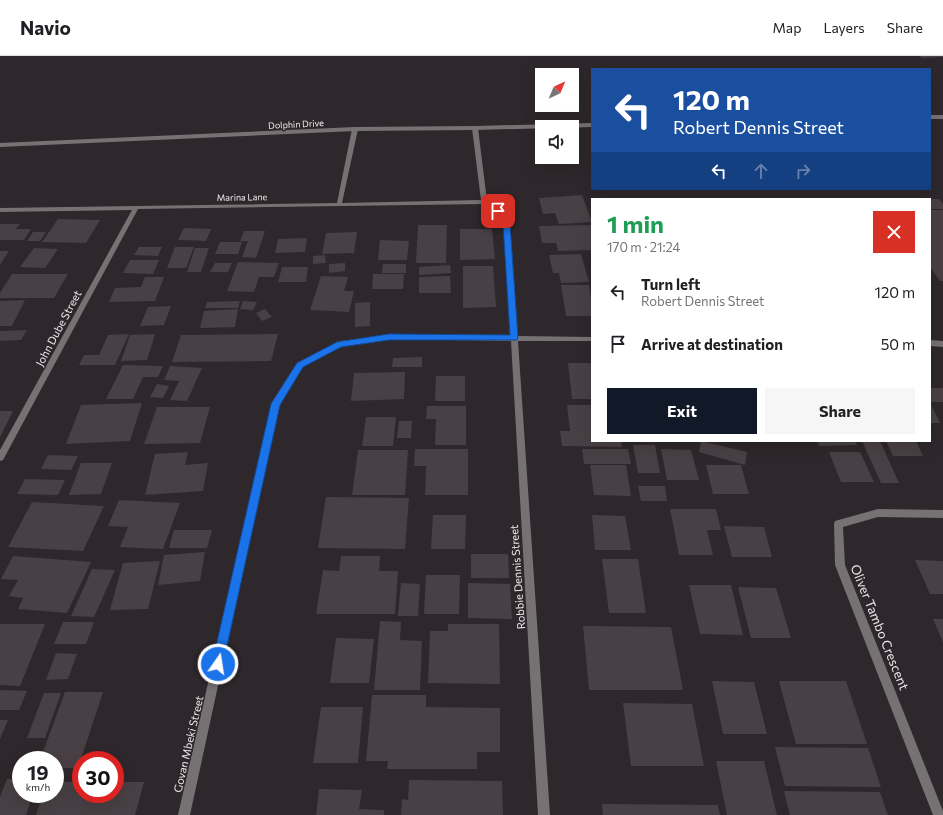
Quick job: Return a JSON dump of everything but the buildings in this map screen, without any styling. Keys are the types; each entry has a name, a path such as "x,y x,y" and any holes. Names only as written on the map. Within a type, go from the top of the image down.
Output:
{"street":[{"path":"931,117 943,117"},
{"name":"Dolphin Drive","path":"1,146 355,129 591,125"},
{"path":"475,128 484,202"},
{"path":"339,205 355,129"},
{"name":"Marina Lane","path":"0,210 484,202"},
{"name":"Robbie Dennis Street","path":"484,202 498,211 507,224 544,815"},
{"name":"John Dube Street","path":"0,458 136,208"},
{"name":"Govan Mbeki Street","path":"184,815 276,404 300,365 340,344 389,337 591,339"},
{"path":"931,343 943,344"},
{"name":"Oliver Tambo Crescent","path":"939,815 840,565 838,524 878,513 943,514"}],"route":[{"path":"218,664 276,404 300,365 340,344 389,337 514,338 507,224 498,211"}]}
